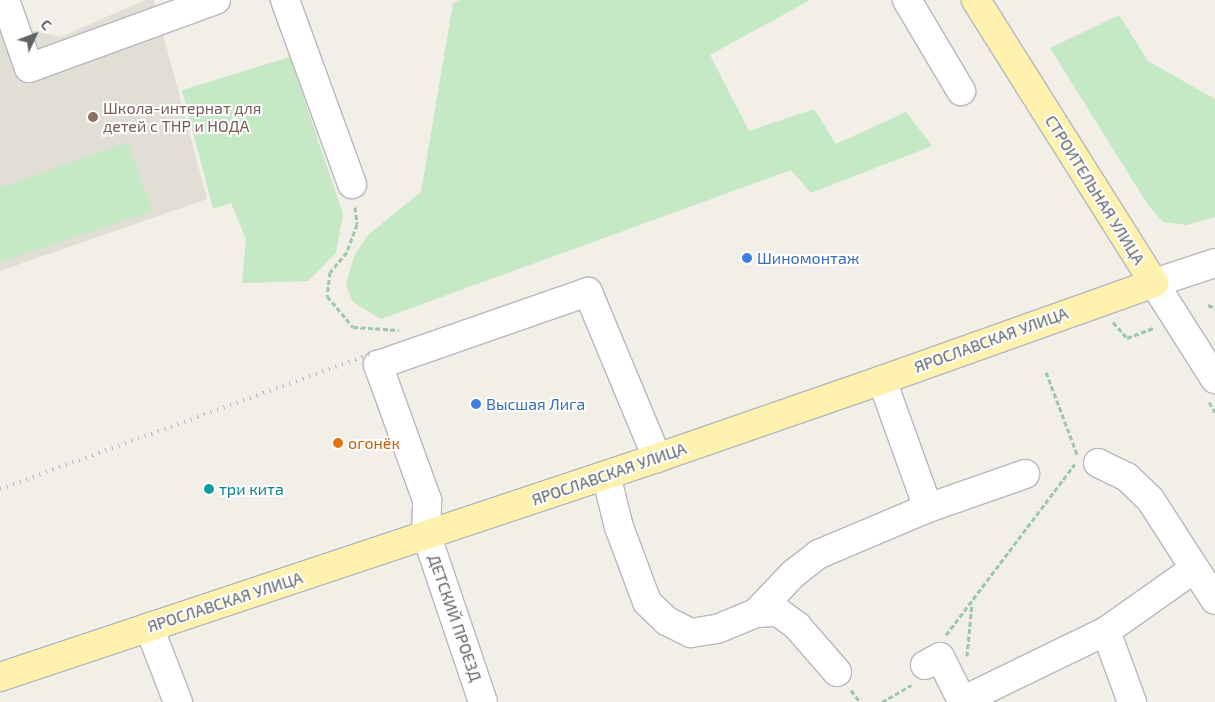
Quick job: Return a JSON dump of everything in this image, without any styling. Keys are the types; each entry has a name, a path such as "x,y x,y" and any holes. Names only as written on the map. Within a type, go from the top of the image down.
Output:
{"main road":[{"name":"СТРОИТЕЛЬНАЯ УЛИЦА","path":"976,0 1154,283"},
{"name":"ЯРОСЛАВСКАЯ УЛИЦА","path":"0,677 657,458 1154,283"}],"street":[{"path":"4,0 30,68 216,0"},
{"path":"285,0 352,184"},
{"path":"907,0 961,91"},
{"name":"ЯРОСЛАВСКАЯ УЛИЦА","path":"1154,283 1215,263"},
{"name":"СТРОИТЕЛЬНАЯ УЛИЦА","path":"1154,283 1215,378"},
{"path":"426,534 427,500 378,365 588,292 657,458"},
{"path":"882,380 928,508"},
{"path":"1098,463 1127,477 1150,499 1215,600"},
{"path":"756,613 793,574 819,554 928,508 1025,474"},
{"path":"606,475 619,527 647,602 667,621 691,633 717,629 756,613 778,612 797,626 837,672"},
{"name":"ДЕТСКИЙ ПРОЕЗД","path":"426,534 483,702"},
{"path":"925,665 940,657 962,702 1106,631 1194,569"},
{"path":"149,627 178,702"},
{"path":"1106,631 1132,702"}],"path":[{"path":"352,184 357,224 346,252 330,272 327,296 353,327 405,330 421,350"},
{"path":"1215,302 1208,305 1215,308"},
{"path":"1113,322 1127,338 1159,325"},
{"path":"882,702 915,684 932,653 972,603 1078,459 1046,372"}],"shaded area":[{"name":"Школа-интернат для детей с ТНР и НОДА","path":"0,0 20,0 29,30 61,37 145,0 154,0 207,199 0,271"}],"green space":[{"path":"460,0 810,0 710,55 749,131 814,109 836,144 906,112 932,146 811,193 791,170 381,319 353,302 346,285 354,256 368,235 421,192 453,3"},
{"path":"1119,15 1148,61 1215,99 1215,217 1187,225 1163,222 1148,205 1050,48"},
{"path":"290,57 343,214 336,253 308,281 242,283 246,239 231,203 213,209 182,90"},
{"path":"128,142 152,211 0,262 0,188"}],"railway":[{"path":"0,489 373,353"}],"place":[{"name":"Школа-интернат для детей с ТНР и НОДА","path":"93,117"},
{"name":"Шиномонтаж","path":"747,258"},
{"name":"Высшая Лига","path":"476,404"},
{"name":"огонёк","path":"338,443"},
{"name":"три кита","path":"209,489"}]}
